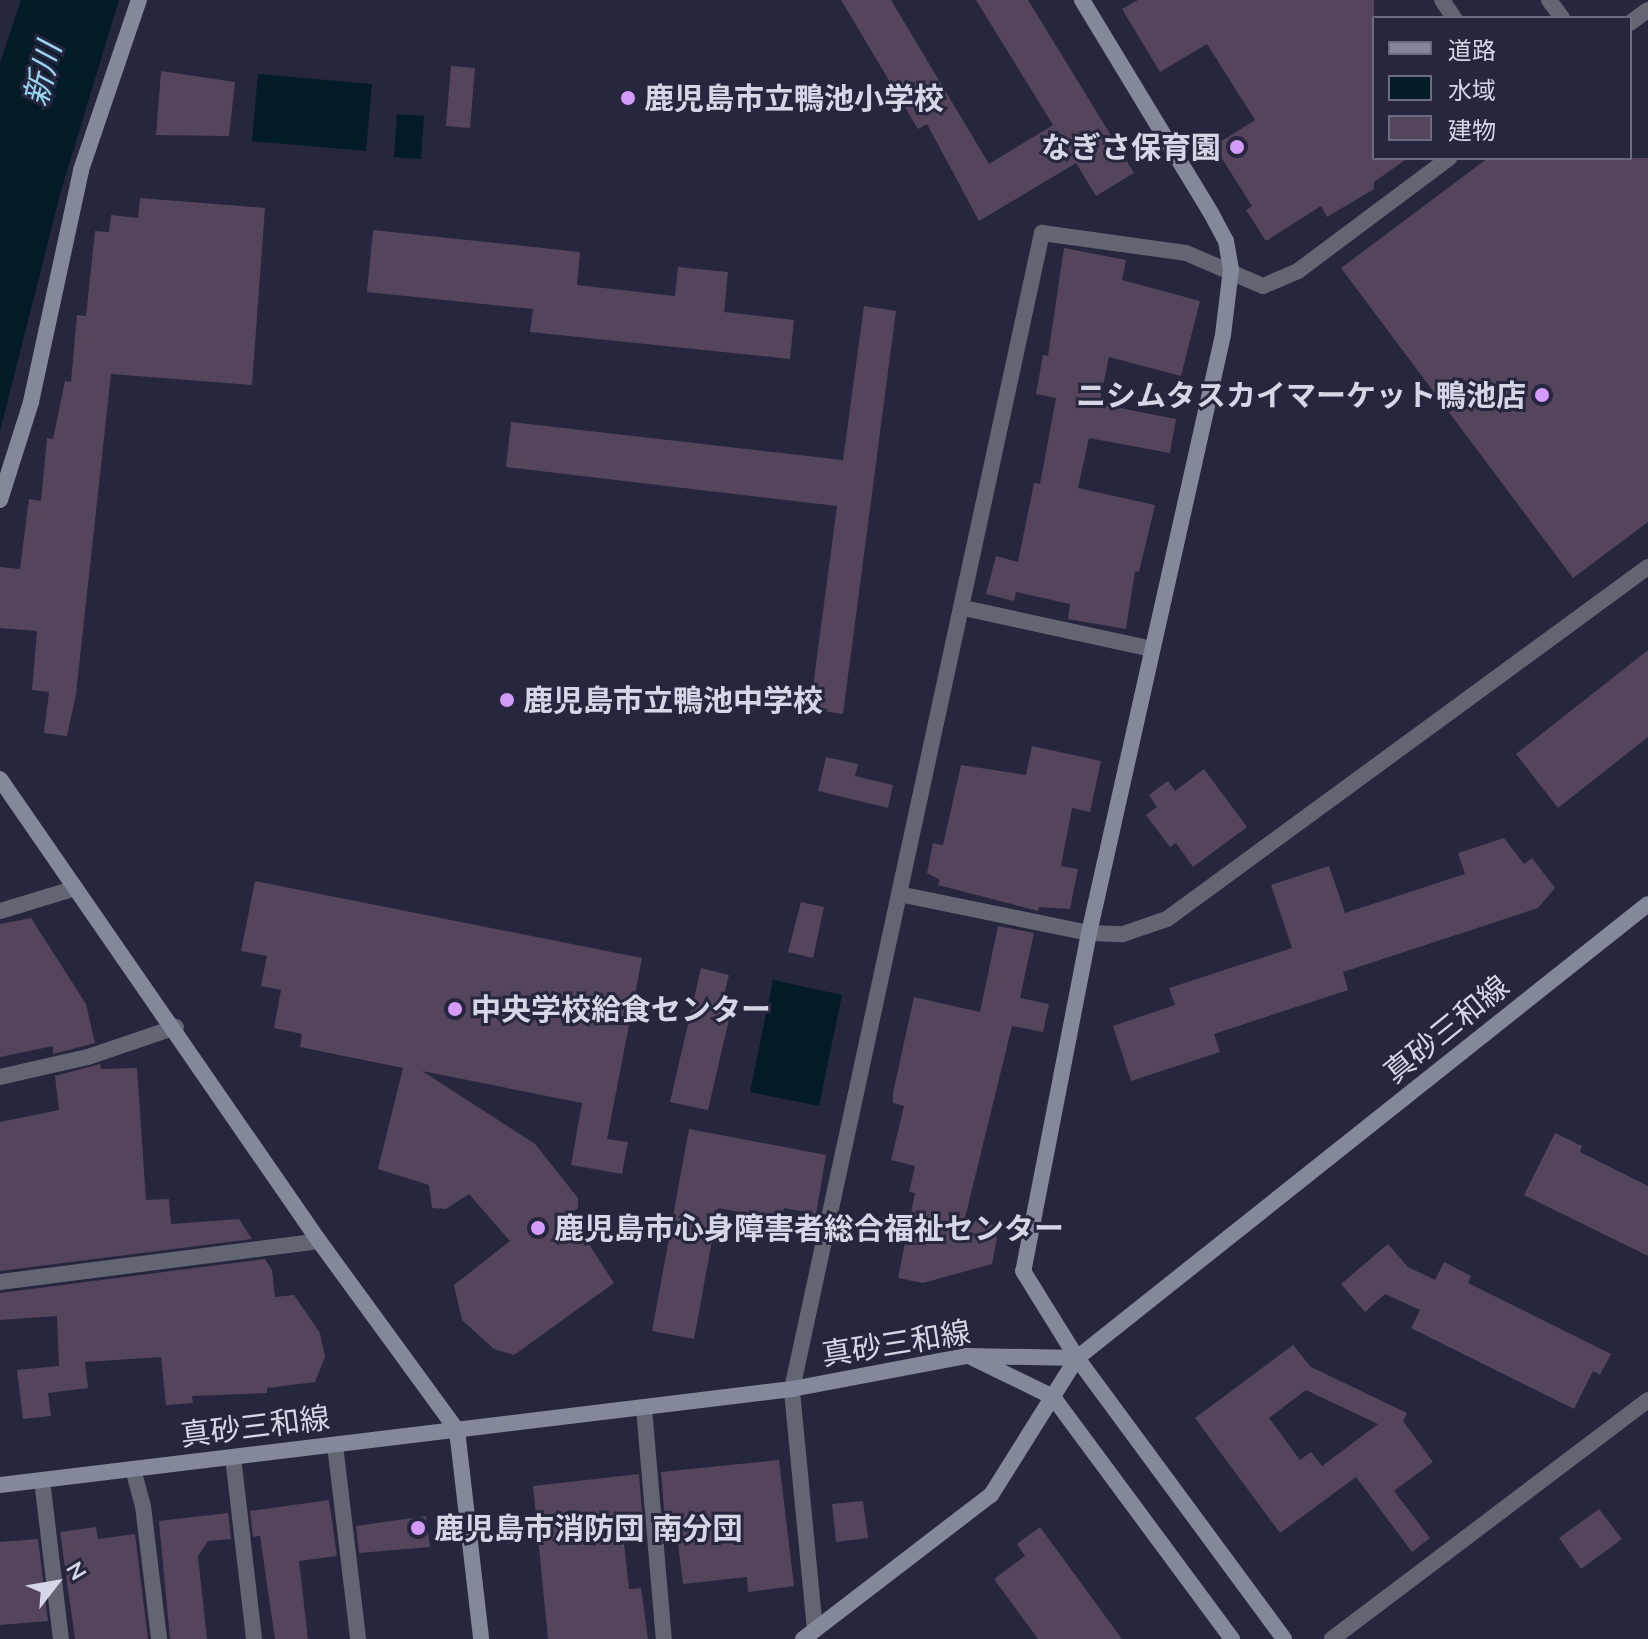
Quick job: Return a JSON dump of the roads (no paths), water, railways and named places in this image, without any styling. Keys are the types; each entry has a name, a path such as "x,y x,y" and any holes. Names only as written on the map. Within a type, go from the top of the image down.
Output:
{"street":[{"path":"0,500 31,402 81,170 139,0"},
{"path":"1082,0 1211,213 1226,241 1231,269 1223,335 1089,933 1023,1271 1077,1358 1284,1639"},
{"path":"809,1634 792,1389 964,608 1042,233 1186,253 1231,269 1263,286 1298,271 1446,160"},
{"path":"899,894 1089,933 1123,934 1167,919 1648,567"},
{"path":"964,608 1152,649"},
{"path":"0,779 176,1027 319,1241 457,1430 481,1639"},
{"path":"0,911 76,888"},
{"name":"真砂三和線","path":"0,1485 792,1389 967,1356 1077,1358 1648,904"},
{"path":"0,1077 88,1057 176,1027"},
{"path":"0,1282 319,1241"},
{"path":"967,1356 1053,1397 1232,1639"},
{"path":"809,1634 991,1495 1077,1358"},
{"path":"1332,1639 1648,1400"},
{"path":"644,1408 664,1639"},
{"path":"335,1445 358,1639"},
{"path":"233,1457 254,1639"},
{"path":"133,1469 143,1506 159,1639"},
{"path":"42,1480 61,1639"}],"water":[{"name":"新川","path":"21,0 119,0 61,191 0,431 0,63"},
{"path":"258,74 372,84 366,151 252,141"},
{"path":"397,114 424,116 421,159 394,157"},
{"path":"773,980 842,995 819,1106 750,1092"}],"place":[{"name":"鹿児島市立鴨池小学校","path":"628,98"},
{"name":"なぎさ保育園","path":"1237,147"},
{"name":"ニシムタスカイマーケット鴨池店","path":"1542,395"},
{"name":"鹿児島市立鴨池中学校","path":"507,700"},
{"name":"中央学校給食センター","path":"455,1009"},
{"name":"鹿児島市心身障害者総合福祉センター","path":"538,1228"},
{"name":"鹿児島市消防団 南分団","path":"418,1528"}]}
